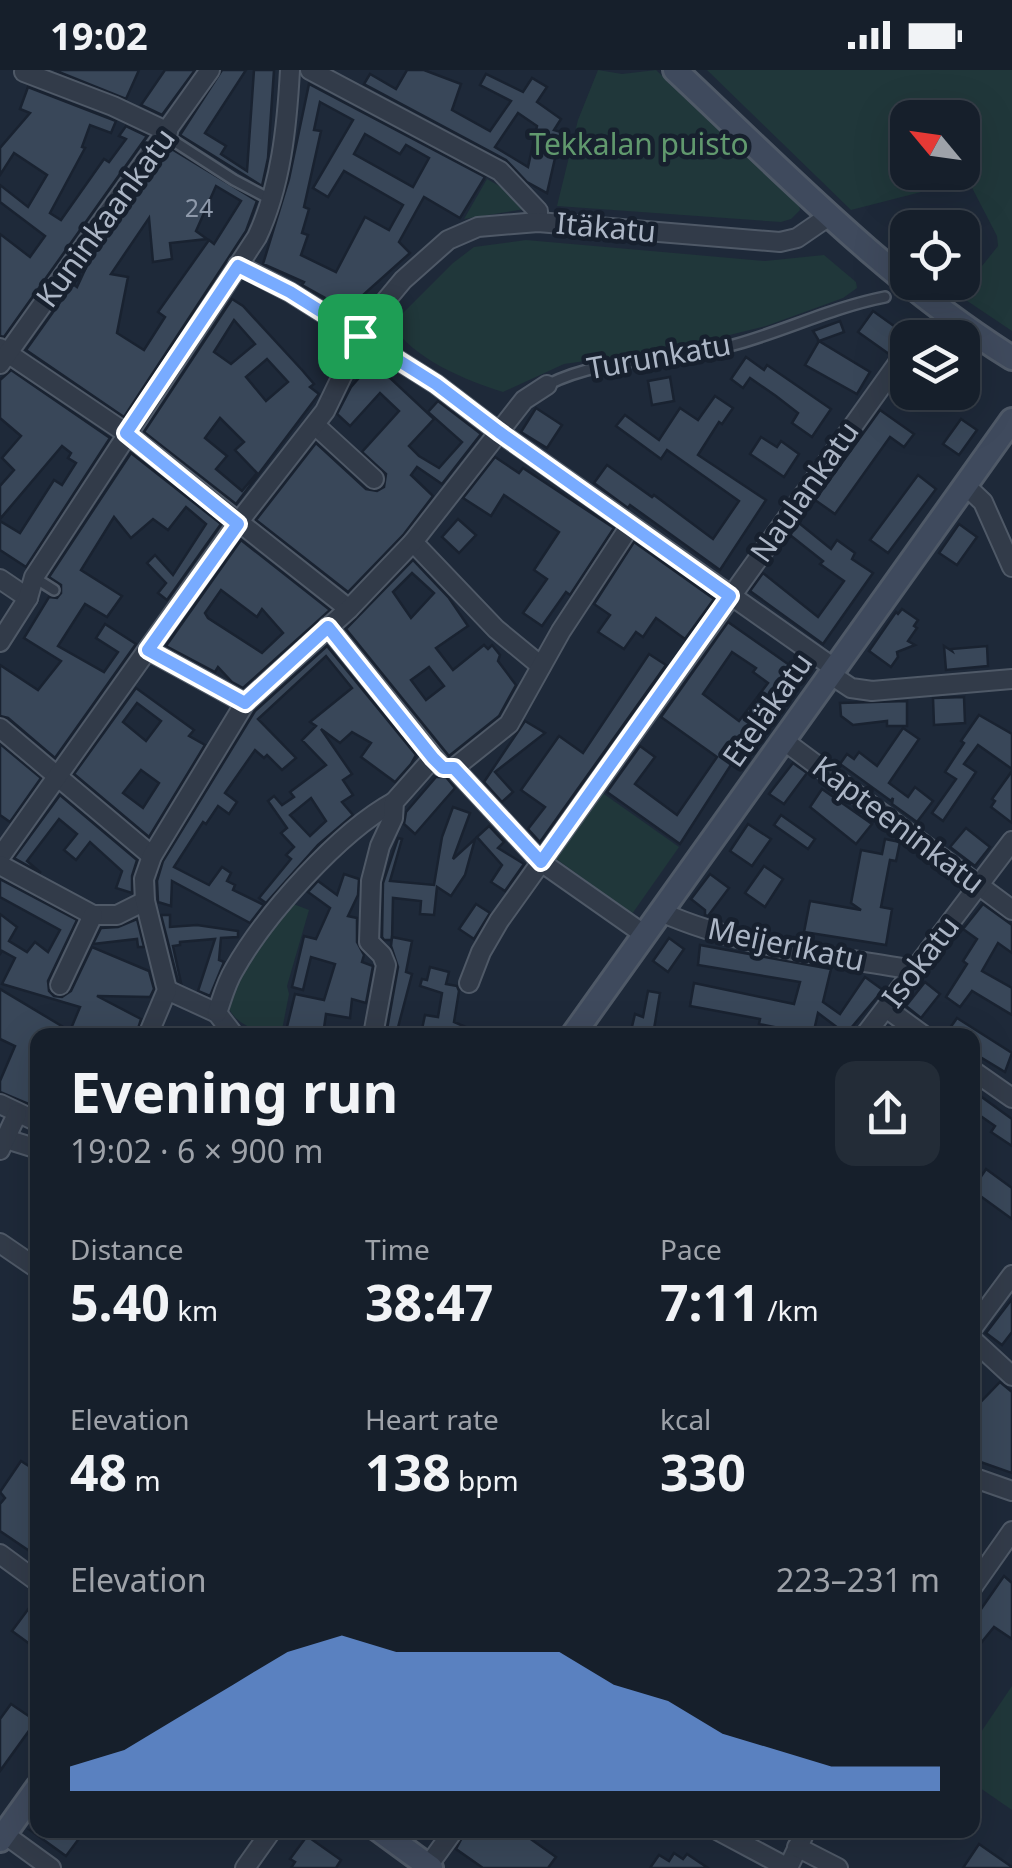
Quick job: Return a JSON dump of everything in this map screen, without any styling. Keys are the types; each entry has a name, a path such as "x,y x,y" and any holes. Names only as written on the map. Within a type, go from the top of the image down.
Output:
{"main road":[{"path":"675,70 892,271 1012,358"},
{"name":"Eteläkatu","path":"584,1028 661,912 1012,420"},
{"path":"1,1835 30,1797"},
{"path":"390,1838 430,1867"}],"street":[{"name":"Kuninkaankatu","path":"3,355 210,70"},
{"path":"0,642 28,598 34,577 257,238 272,200 285,130 290,70"},
{"name":"Itäkatu","path":"310,70 500,170 538,212 538,222 780,242 797,238 829,216"},
{"path":"24,72 114,106 167,134"},
{"path":"145,901 117,915 92,915 0,861 238,524 315,425 360,336 403,280 448,240 478,227 538,222"},
{"path":"238,266 290,292 436,384 861,690 1012,679"},
{"path":"3,355 126,433 348,608"},
{"name":"Naulankatu","path":"469,982 488,938 890,374"},
{"name":"Turunkatu","path":"152,856 245,703 413,542 524,400 547,386"},
{"path":"315,425 374,479"},
{"path":"966,485 983,502 1012,568"},
{"path":"328,627 433,758 443,768 454,768 509,724 582,597 630,526"},
{"path":"413,542 496,629 542,666"},
{"path":"0,578 28,598"},
{"path":"148,650 245,703"},
{"path":"0,728 152,856 144,878 145,901 166,990 151,1028"},
{"name":"Kapteeninkatu","path":"783,740 1012,910"},
{"path":"217,1013 232,973 254,937 322,861 369,816 394,802 433,758"},
{"path":"454,768 541,862 646,934"},
{"path":"374,1028 386,965 369,942 371,881 380,846 393,818 394,802"},
{"name":"Isokatu","path":"870,1028 1012,840"},
{"name":"Meijerikatu","path":"661,912 701,928 772,946 913,970"},
{"path":"60,985 92,915"},
{"path":"166,990 217,1013 229,1028"},
{"name":"Meijerikatu","path":"886,1008 913,1028"},
{"path":"980,1076 1012,1098"},
{"path":"0,1104 30,1119"},
{"path":"17,1114 3,1144 30,1148"},
{"path":"0,1242 30,1264"},
{"path":"980,1318 1012,1274"},
{"path":"980,1346 1012,1376"},
{"path":"980,1480 1012,1491"},
{"path":"980,1577 1012,1531"},
{"path":"0,1554 30,1576"},
{"path":"1,1835 51,1868"},
{"path":"245,1868 266,1838"},
{"path":"430,1867 449,1838"},
{"path":"732,1838 788,1868 802,1838"},
{"path":"797,1847 838,1868"}],"lane":[{"path":"167,134 234,180 272,200"},
{"name":"Turunkatu","path":"547,386 572,372 734,345 858,302 886,297"},
{"path":"34,577 54,590"}],"green space":[{"name":"Tekkalan puisto","path":"598,70 622,74 656,70 800,210 781,222 557,206 578,120"},
{"path":"707,70 1012,70 1012,331 966,300 980,300 980,268 998,246 997,236 973,190 980,190 980,100 890,100 890,190 929,190 851,210"},
{"path":"487,179 520,198 525,209 464,219"},
{"path":"526,240 765,261 824,255 856,282 857,288 843,298 766,326 677,348 564,364 503,392 457,375 426,358 392,324 474,247"},
{"path":"601,792 679,847 632,914 555,858"},
{"path":"288,902 309,910 287,986 282,1028 250,1028 236,1019 228,1006 230,989"},
{"path":"1012,1686 1012,1810 980,1788 980,1734"}],"building":[{"path":"54,70 139,70 126,99"},
{"path":"165,70 195,70 162,115 141,105"},
{"path":"222,70 246,70 205,133 226,146 221,154 247,171 254,70 274,70 268,158 262,186 180,135"},
{"path":"407,70 424,70 461,84 452,110 490,131 511,101 480,85 486,74 523,92 532,78 547,87 537,102 561,119 554,130 561,132 547,193 527,182 506,160 364,84 370,74 396,89","holes":["518,113 537,126 528,167 495,147"]},
{"path":"309,84 485,177 460,218 424,197 399,242 410,253 362,296 351,301 347,310 302,285 304,282 263,264 289,179","holes":["320,102 353,120 313,188 328,197 344,171 403,205 389,230 365,217 336,272 301,255 308,235 302,233 309,209 304,207 321,131 314,130","365,134 400,154 406,145 429,158 413,187 354,154"]},
{"path":"28,87 116,121 111,133 90,125 82,147 85,148 50,213 61,220 104,159 109,162 126,139 119,136 126,126 147,136 4,337 0,336 0,234 30,257 45,236 0,202 0,185 28,207 47,175 14,153 0,175 0,148 30,113 20,109"},
{"path":"170,148 257,201 246,231 124,417 26,350 73,284 77,287 89,261","holes":["216,186 241,201 214,244 209,240 158,312 165,317 144,350 117,333 128,277 111,274 149,218 153,262 172,259 170,243 207,239 196,231"]},
{"path":"232,299 302,370 314,384 310,387 319,394 236,504 144,432","holes":["234,320 255,344 231,364 214,352","267,359 288,382 266,401 246,377","220,418 244,442 235,450 257,473 242,491 216,469 227,456 205,438"]},
{"path":"873,311 890,323 890,353 889,354 858,332"},
{"path":"840,321 844,332 819,341 813,331"},
{"path":"819,341 870,372 857,394 805,365"},
{"path":"746,357 764,370 767,365 831,409 812,437 792,423 798,413 776,396 750,378 743,388 731,379"},
{"path":"373,362 434,419 409,446 419,456 439,468 462,442 428,412 438,401 481,434 442,484 417,467 411,475 433,496 404,534 348,592 256,520 316,443 366,489 377,491 384,487 386,474 362,452 399,411 380,393 350,426 337,414 351,387"},
{"path":"11,370 110,438 26,567 0,550 0,521 20,533 54,480 62,485 76,463 62,446 0,519 0,486 14,470 2,458 21,436 0,418 0,380"},
{"path":"670,377 674,401 652,405 648,381"},
{"path":"715,396 733,408 698,455 766,500 720,570 594,483 607,465 713,539 739,501 667,450 661,459 616,426 625,415 659,440 680,408 698,420"},
{"path":"536,408 562,425 547,448 521,432"},
{"path":"880,410 914,434 904,447 890,437 835,514 815,500"},
{"path":"961,419 977,430 959,455 943,444"},
{"path":"761,437 777,447 781,441 799,454 784,477 750,454"},
{"path":"131,453 221,524 167,600 158,593 166,583 147,563 155,555 173,575 206,524 186,507 168,530 153,519 131,538 114,517 81,570 122,596 107,617 85,604 58,646 104,672 118,652 96,638 105,624 136,644 55,758 8,718 0,716 0,665 38,690 61,661 24,638 49,597 57,598 61,593 61,585 49,577"},
{"path":"495,457 519,473 523,468 614,528 570,595 566,592 542,626 523,613 547,579 534,570 559,532 504,495 491,516 463,498"},
{"path":"918,475 936,489 888,553 870,540"},
{"path":"458,519 476,535 459,553 442,537"},
{"path":"799,523 831,549 837,540 855,553 852,559 873,573 823,644 750,591 763,573 818,617 844,581 790,535"},
{"path":"959,524 977,537 957,565 939,553"},
{"path":"241,540 330,610 243,688 218,667 215,672 166,646","holes":["221,590 257,617 262,609 283,633 262,653 205,613"]},
{"path":"634,542 714,599 685,639 656,618 643,637 636,632 624,649 598,632 610,615 594,604"},
{"path":"413,560 449,598 468,626 436,648 453,670 484,645 488,649 492,645 500,655 498,661 516,685 499,716 449,756 346,629","holes":["412,573 434,593 411,618 393,592","429,667 444,686 426,700 411,680"]},
{"path":"902,609 918,620 908,641 915,645 897,652 891,667 869,651"},
{"path":"728,622 805,676 766,728 763,726 748,746 745,743 680,844 607,792 640,746 655,757 635,784 677,815 717,757 661,717","holes":["732,652 756,668 753,672 768,683 739,721 703,694"]},
{"path":"327,646 416,755 395,782 361,757 371,743 352,732 340,743 321,729 352,774 343,780 353,795 342,802 353,815 318,845 266,903 259,898 291,859 286,855 294,847 281,833 287,828 268,801 274,796 282,805 294,797 290,792 326,765 302,740 316,726 310,722 352,688 326,656 258,719 296,758 282,770 267,755 264,758 255,750 225,793 237,802 229,814 218,806 174,867 209,885 222,867 231,873 227,881 235,885 233,890 264,905 250,923 172,881 171,906 158,902 157,881 163,861 255,711","holes":["311,798 326,821 310,836 290,815"]},
{"path":"944,646 952,651 987,646 988,666 946,670"},
{"path":"649,654 666,665 540,842 528,829 545,807 521,790 559,736 583,753"},
{"path":"136,688 194,730 189,736 205,745 149,837 74,774","holes":["137,703 161,721 146,741 123,722","141,770 159,783 143,808 123,793"]},
{"path":"964,697 965,723 934,725 933,698"},
{"path":"907,701 907,726 887,726 887,721 853,725 841,716 840,703"},
{"path":"979,715 1012,734 1012,769 978,745 964,764 976,772 943,821 932,813 956,779 945,772"},
{"path":"525,721 545,733 495,772 513,792 502,802 484,782"},
{"path":"903,728 919,739 889,783 908,797 915,787 933,801 917,822 892,804 893,798 891,801 840,764 847,754 854,759 859,752 877,766"},
{"path":"0,744 41,778 10,822 0,815"},
{"path":"793,763 807,773 784,804 769,794"},
{"path":"1012,771 1012,823 991,807 995,801 992,799"},
{"path":"436,777 446,777 455,788 415,834 404,824 406,812"},
{"path":"822,789 872,824 856,844 810,807"},
{"path":"60,795 137,860 132,893 116,888 122,871 90,842 76,860 64,850 77,834 59,819 27,861 41,873 14,858"},
{"path":"453,807 470,813 453,859 475,839 465,875 451,896 437,887 434,915 420,914 421,901 393,898 392,940 384,940 383,883 398,838 402,839 390,881 434,885 442,837"},
{"path":"781,815 815,839 808,849 774,825"},
{"path":"748,824 771,839 752,866 730,851"},
{"path":"489,826 504,842 498,848 524,864 505,891 491,882 502,865 477,837"},
{"path":"966,828 990,847 975,866 950,847"},
{"path":"885,839 900,842 896,861 890,860 881,907 892,909 886,945 804,932 810,901 861,910 851,903 861,850 882,854"},
{"path":"764,866 783,879 765,907 745,893"},
{"path":"344,874 359,879 358,895 348,916 357,918 362,962 373,966 366,1003 352,999 350,1018 326,1014 324,1028 287,1028 295,994 324,1000 335,964 311,957 303,990 292,987 304,936 316,939 330,908 308,892 318,881 337,895"},
{"path":"710,874 729,888 708,916 691,899"},
{"path":"0,879 77,920 48,981 54,996 62,997 71,991 92,947 149,971 154,989 150,997 97,996 141,1019 138,1028 71,1028 80,1007 2,984 15,958 2,951 0,954 0,914 17,927 9,941 27,952 35,942 48,952 60,930 0,897"},
{"path":"476,904 490,913 474,939 459,929"},
{"path":"983,904 1012,925 1012,953 998,943 982,971 1012,988 1012,1015 972,991 960,1007 946,997 977,939 963,929"},
{"path":"161,915 170,915 170,927 197,925 238,931 238,937 221,938 219,960 224,962 210,996 198,991 215,939 173,946 181,983"},
{"path":"137,919 144,947 138,947 137,939 93,944 101,928 118,927"},
{"path":"392,937 412,941 406,972 412,974 398,1028 387,1028 398,967"},
{"path":"669,938 684,949 668,972 653,961"},
{"path":"700,945 831,969 823,1002 840,1014 865,977 883,990 851,1028 838,1028 818,1013 815,1028 779,1028 759,1024 760,1019 690,1006 694,983 794,1004 800,982 698,965"},
{"path":"430,967 449,972 446,984 457,986 459,991 454,1022 468,1028 422,1028 425,1015 438,1017 442,993 420,986 422,979 427,980"},
{"path":"925,982 940,994 921,1018 906,1006"},
{"path":"0,989 65,1028 30,1028 30,1105 0,1092 0,1081 15,1046 0,1039"},
{"path":"648,991 660,993 654,1028 632,1028 635,1014 643,1017"},
{"path":"957,1018 973,1028 950,1028"},
{"path":"980,1033 1012,1053 1005,1072 980,1057"},
{"path":"980,1096 1012,1119 1012,1146 991,1132 995,1126 980,1116"},
{"path":"986,1169 1012,1188 1012,1219 980,1196 980,1178"},
{"path":"1012,1299 1012,1332 1002,1345 986,1333"},
{"path":"1000,1382 1012,1392 1012,1473 980,1462 980,1403"},
{"path":"21,1461 30,1467 30,1551 0,1531 0,1504 5,1498 0,1492"},
{"path":"1004,1576 1012,1583 1012,1639 994,1627 980,1644 980,1610"},
{"path":"30,1607 30,1644 12,1631"},
{"path":"11,1704 30,1717 30,1729 0,1771 0,1719"},
{"path":"41,1838 80,1838 66,1856"},
{"path":"306,1838 310,1838 341,1860 336,1868 291,1868 295,1862 290,1859"},
{"path":"462,1838 529,1838 556,1857 548,1868 483,1868 456,1849"},
{"path":"979,1844 1012,1867 1012,1868 963,1868"},
{"path":"674,1853 683,1859 687,1854 708,1868 650,1868 659,1855 669,1861"}],"route":[{"path":"238,266 290,292 360,336 436,384 730,596 541,862 454,768 443,768 433,758 328,627 245,703 148,650 238,524 126,433 225,282 238,266"}]}
